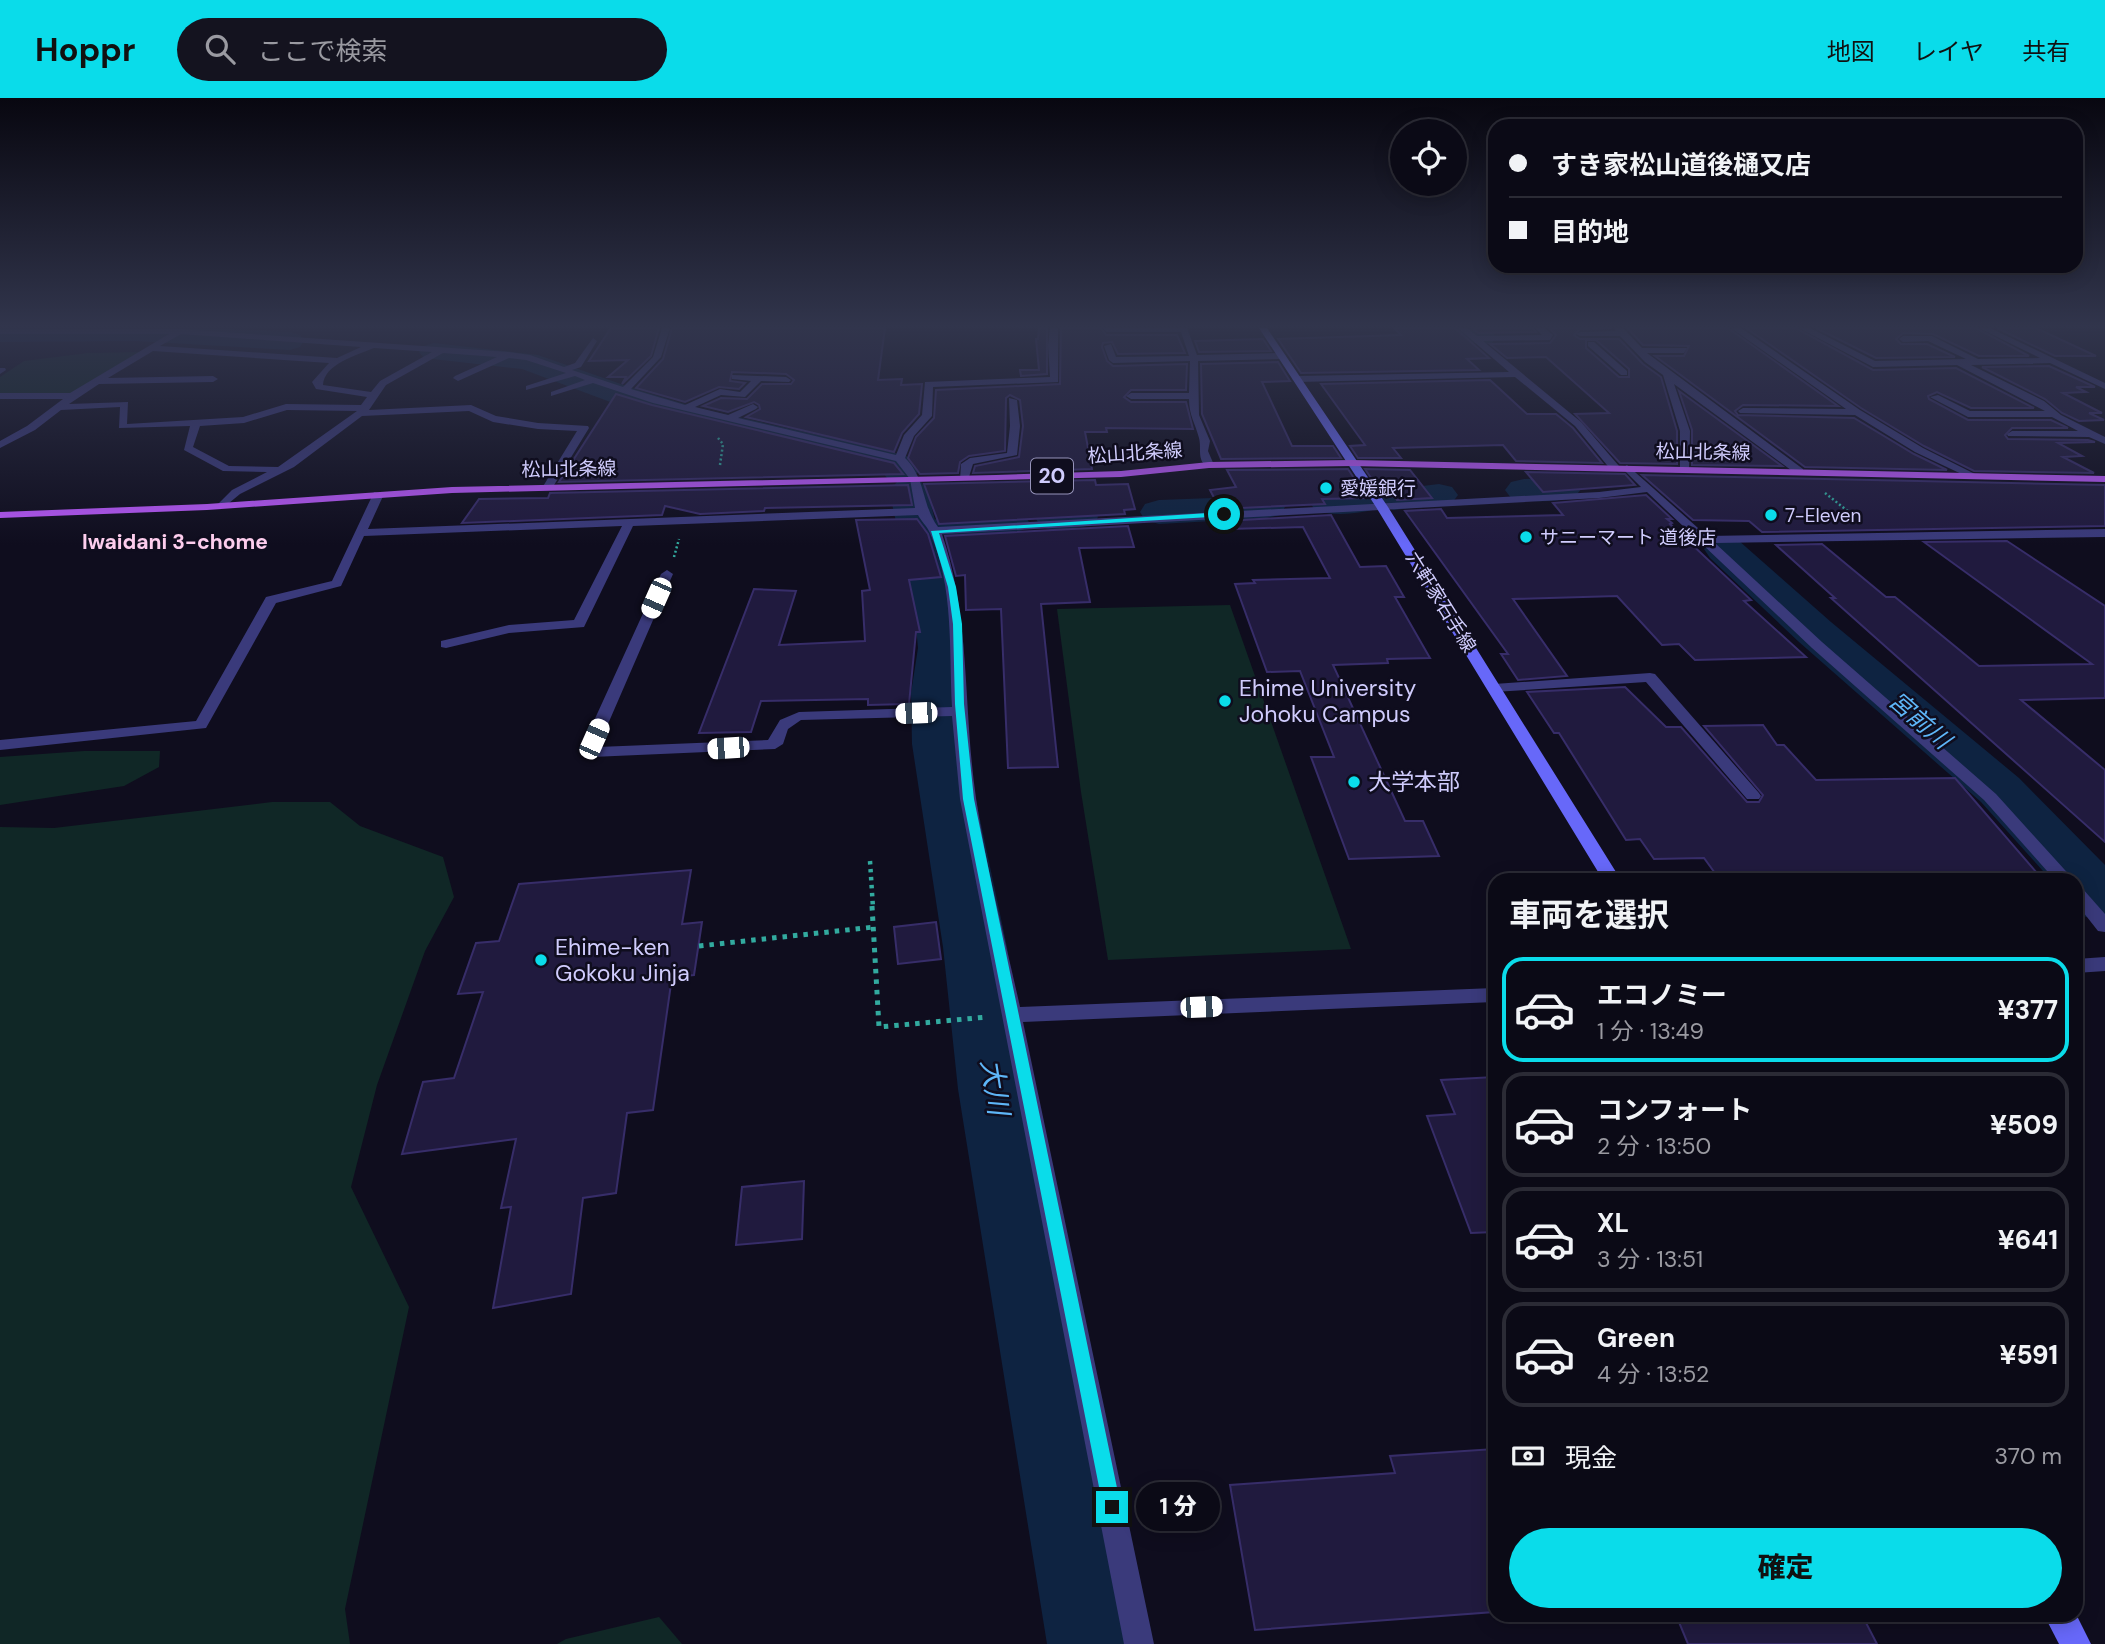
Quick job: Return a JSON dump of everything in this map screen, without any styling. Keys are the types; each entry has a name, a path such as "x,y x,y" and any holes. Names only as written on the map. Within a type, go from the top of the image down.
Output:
{"main road":[{"name":"六軒家石手線","path":"1311,400 1382,507 1608,873"},
{"name":"松山北条線","path":"0,515 223,506 378,494 1121,474 1209,465 1352,463 2105,480"},
{"path":"2063,1622 2076,1644"}],"street":[{"path":"0,445 31,428 66,400"},
{"path":"223,506 236,492 281,469 362,411 369,400"},
{"path":"659,400 727,419 900,459 911,468 916,478 922,511 935,531 952,587 958,624 959,711 968,799 1014,1015 1139,1644"},
{"path":"686,408 704,400"},
{"path":"900,459 908,435 928,416 928,400"},
{"path":"964,478 966,464 970,461 1012,455 1015,426 1012,400"},
{"path":"1195,400 1194,415 1203,433 1203,451 1209,465"},
{"path":"1550,400 1817,646 1990,797 2059,873"},
{"path":"1675,400 1685,431 1684,470"},
{"path":"1702,400 1799,471"},
{"path":"1840,400 1919,450 1974,476"},
{"path":"1941,400 1968,414 2054,414"},
{"path":"2036,400 2054,414 2105,441"},
{"path":"57,407 125,404 122,426 244,421 286,407 362,411 471,408 493,419 538,426 584,428 547,488"},
{"path":"727,419 753,407"},
{"path":"1743,411 1857,412"},
{"path":"195,423 188,448 227,469 281,469"},
{"path":"2012,434 2091,434"},
{"path":"935,531 1599,495 1648,489"},
{"path":"0,746 201,725 271,600 337,583 378,494"},
{"path":"360,533 922,511"},
{"path":"446,644 509,629 579,624 629,523"},
{"path":"1704,540 2105,533"},
{"path":"667,574 590,747 592,752 775,744 778,729 786,721 799,716 959,711"},
{"path":"1494,688 1650,677 1754,796"},
{"path":"2083,900 2105,926"},
{"path":"2083,966 2105,964"},
{"path":"1014,1015 1488,995"}],"path":[{"path":"713,436 722,440 723,444 718,483"},
{"path":"1799,471 1879,537"},
{"path":"667,574 678,548 684,521"},
{"path":"870,861 878,1027 1014,1015"},
{"path":"699,946 874,927"}],"green space":[{"path":"1230,605 1351,949 1108,960 1081,792 1057,609"},
{"path":"84,751 160,751 159,767 124,786 0,805 0,757"},
{"path":"272,802 330,802 360,826 443,857 454,897 425,951 377,1085 351,1187 409,1307 345,1609 350,1644 0,1644 0,827 54,828"},
{"path":"659,1617 682,1644 557,1644 566,1639"}],"building":[{"path":"612,400 636,400 894,463 903,474 559,482"},
{"path":"716,400 920,400 919,414 902,433 894,452 746,417 760,409 754,402 728,412 703,406"},
{"path":"935,400 1006,400 1005,451 969,456 960,462 958,473 920,474 908,458 916,437 934,418"},
{"path":"1020,400 1128,400 1186,402 1193,429 1106,428 1107,432 1085,432 1092,469 973,473 975,466 1019,457 1023,426"},
{"path":"1202,400 1271,400 1292,446 1333,446 1341,458 1221,459 1202,414"},
{"path":"1333,400 1512,400 1527,414 1556,414 1573,428 1602,463 1516,461 1503,445 1393,448 1401,458 1358,458 1350,446 1365,445"},
{"path":"1595,400 1668,400 1677,431 1677,464 1620,463 1575,414 1609,413"},
{"path":"1682,400 1692,400 1782,466 1692,465 1692,430"},
{"path":"1715,400 1830,400 1838,406 1743,405 1735,411 1738,415 1854,418 1914,454 1947,470 1805,467"},
{"path":"1850,400 1931,400 1968,420 2051,420 2068,428 2012,428 2005,435 2008,439 2095,442 2058,443 2082,456 2063,457 2094,473 1974,471 1924,446"},
{"path":"1954,400 2019,400 2034,408 1971,408"},
{"path":"2046,400 2077,400 2102,413 2089,413 2104,420 2079,421 2062,413"},
{"path":"1348,469 1367,498 1322,499 1325,504 1220,509 1210,490 1236,487 1227,470"},
{"path":"1365,469 1410,470 1432,498 1397,500 1395,497 1384,497"},
{"path":"1526,472 1625,474 1635,485 1543,492"},
{"path":"1642,475 2105,485 2105,526 1762,532 1749,521 1693,520"},
{"path":"1095,480 1096,485 1128,484 1135,509 1124,510 1125,514 939,524 924,484"},
{"path":"908,485 912,505 765,508 764,511 700,514 665,506 662,515 462,523 479,499 548,498 550,493"},
{"path":"1646,495 1672,519 1667,519 1672,523 1670,524 1751,600 1744,601 1806,657 1695,660 1679,644 1662,645 1617,596 1513,599 1567,676 1518,680 1501,654 1508,654 1405,511 1441,509 1447,518 1563,515 1553,503"},
{"path":"1331,515 1360,567 1386,566 1404,597 1395,597 1430,658 1333,665 1405,821 1423,821 1439,856 1349,859 1311,757 1334,757 1300,671 1267,672 1235,584 1255,583 1253,580 1330,578 1303,527 1229,529 1225,521"},
{"path":"917,519 928,534 941,577 909,580 920,632 916,632 909,704 868,705 868,699 761,701 751,732 699,733 754,589 796,591 779,645 865,641 862,591 870,590 856,520"},
{"path":"1128,526 1134,547 1079,548 1090,602 1041,604 1058,767 1008,768 1001,609 966,610 965,575 956,576 945,536"},
{"path":"2007,541 2105,606 2105,698 2021,700 2105,770 2105,842 1831,598 1835,598 1776,545 1822,544 1886,597 1895,597 1979,666 2092,664 1924,542"},
{"path":"1625,687 1666,727 1681,727 1747,802 1759,802 1763,795 1704,726 1763,725 1777,745 1784,745 1816,780 1955,778 2037,873 1715,873 1704,858 1654,859 1640,839 1626,840 1559,733 1554,733 1527,692"},
{"path":"691,870 682,924 702,922 694,975 672,977 653,1110 627,1113 616,1193 583,1198 571,1294 493,1308 511,1207 501,1208 516,1139 402,1154 423,1082 454,1078 483,992 458,994 476,943 499,941 519,884"},
{"path":"936,922 941,959 898,964 894,927"},
{"path":"1488,1077 1488,1232 1471,1233 1427,1116 1455,1114 1441,1080"},
{"path":"804,1181 802,1239 736,1245 742,1187"},
{"path":"1488,1449 1488,1612 1255,1630 1230,1485 1395,1473 1390,1456"},
{"path":"1679,1622 1866,1622 1877,1644 1688,1644"}],"waterway":[{"path":"638,400 694,417 862,454 896,465 901,471"},
{"name":"大川","path":"1524,490 1562,489"},
{"name":"大川","path":"908,490 936,604 941,648 936,693 938,744 975,947 994,1089 1099,1644"},
{"name":"大川","path":"1394,499 1439,495"},
{"name":"大川","path":"1329,503 1364,501"},
{"name":"大川","path":"1159,512 1266,507"},
{"name":"大川","path":"1055,519 1079,517"},
{"name":"大川","path":"951,525 1009,522"},
{"name":"宮前川","path":"1724,549 1815,632 2000,790 2079,873"},
{"name":"宮前川","path":"2083,878 2105,901"}],"place":[{"name":"愛媛銀行","path":"1326,488"},
{"name":"7-Eleven","path":"1771,515"},
{"name":"サニーマート 道後店","path":"1526,537"},
{"name":"Ehime University Johoku Campus","path":"1225,701"},
{"name":"大学本部","path":"1354,782"},
{"name":"Ehime-ken Gokoku Jinja","path":"541,960"}],"district":[{"name":"Iwaidani 3-chome","path":"175,542"}],"route":[{"path":"1112,1507 968,799 959,704 958,624 952,587 935,531 1224,514"}]}
